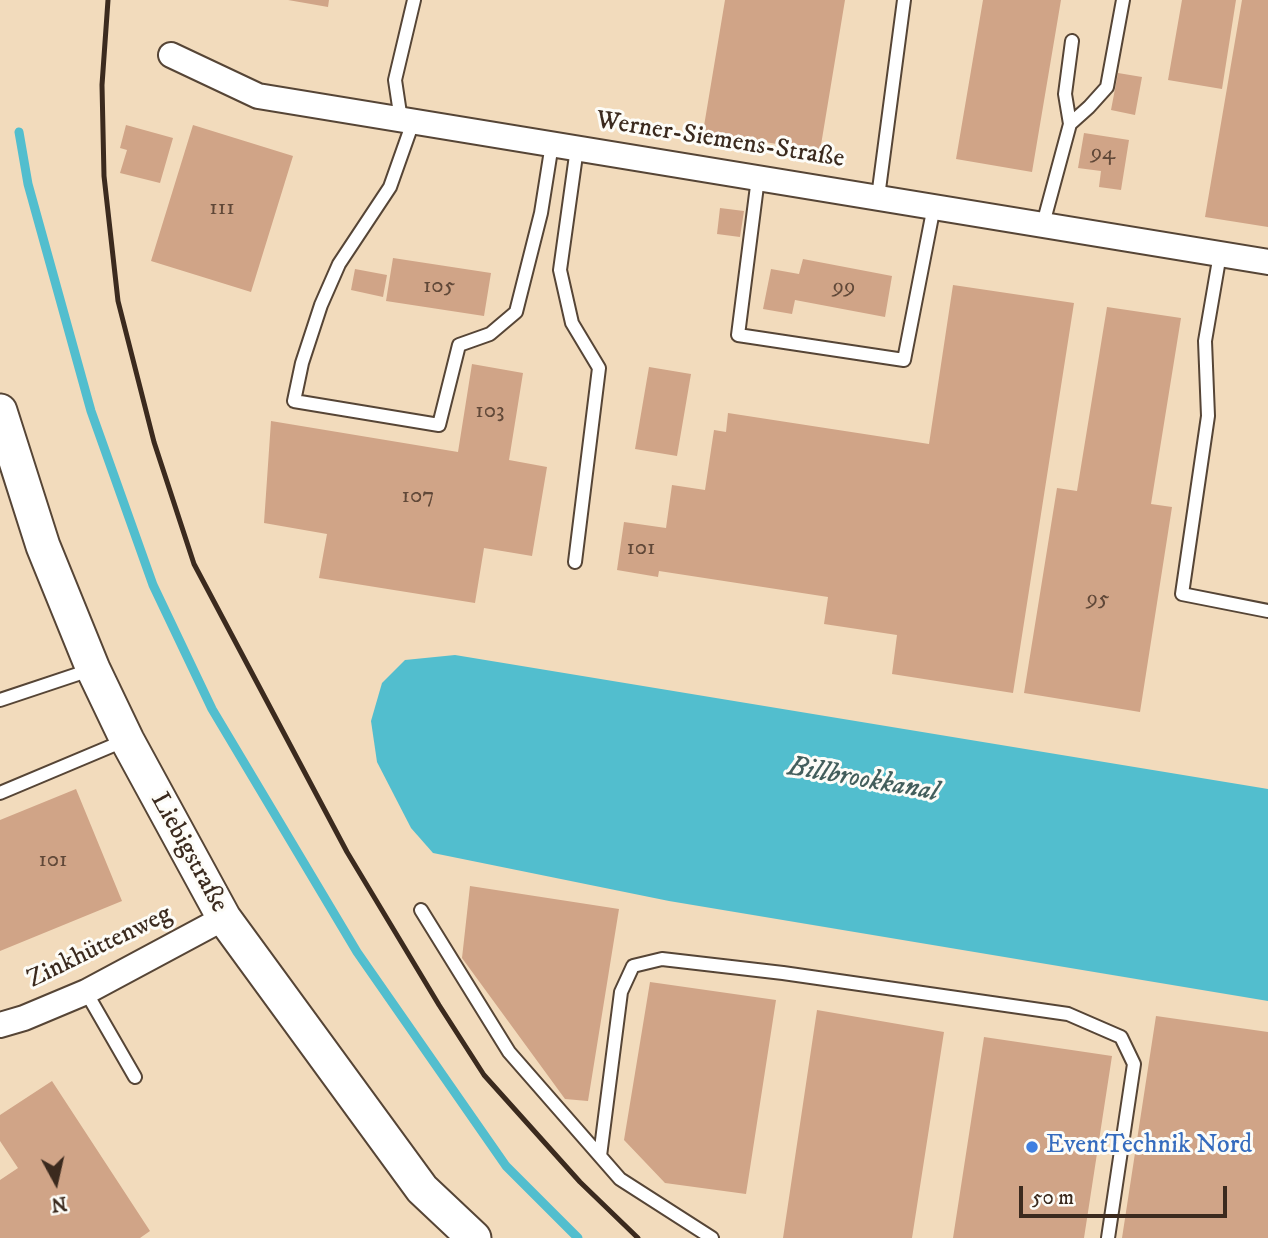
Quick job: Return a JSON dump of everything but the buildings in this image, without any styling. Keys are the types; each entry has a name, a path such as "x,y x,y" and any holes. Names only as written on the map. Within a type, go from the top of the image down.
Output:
{"main road":[{"name":"Liebigstraße","path":"0,411 43,546 93,669 127,740 223,918 422,1189 474,1238"}],"street":[{"name":"Werner-Siemens-Straße","path":"171,55 258,96 1268,262"},
{"name":"Zinkhüttenweg","path":"0,1025 86,992 223,918"}],"lane":[{"path":"414,0 395,80 407,121 390,187 339,264 321,305 302,363 294,401 439,425 459,345 490,334 516,312 541,213 552,144"},
{"path":"878,197 904,0"},
{"path":"1070,124 1107,87 1123,0"},
{"path":"1043,224 1070,124 1065,94 1072,41"},
{"path":"575,562 599,368 572,323 560,270 577,148"},
{"path":"758,178 738,335 904,360 934,206"},
{"path":"1220,254 1205,341 1208,416 1182,594 1268,611"},
{"path":"0,700 93,669"},
{"path":"0,793 127,740"},
{"path":"421,910 509,1052 620,1179 712,1238"},
{"path":"600,1156 621,992 634,967 662,959 1068,1014 1121,1037 1134,1065 1108,1238"},
{"path":"86,992 135,1077"}],"water":[{"name":"Billbrookkanal","path":"455,655 1268,789 1268,1001 669,901 433,853 411,828 377,762 371,721 382,683 405,660"}],"waterway":[{"path":"19,132 28,184 91,411 153,585 212,709 357,952 506,1166 578,1238"}],"railway":[{"path":"108,0 102,85 104,176 118,301 154,442 194,564 347,852 484,1075 580,1182 638,1238"}],"place":[{"name":"EventTechnik Nord","path":"1032,1147"}]}
